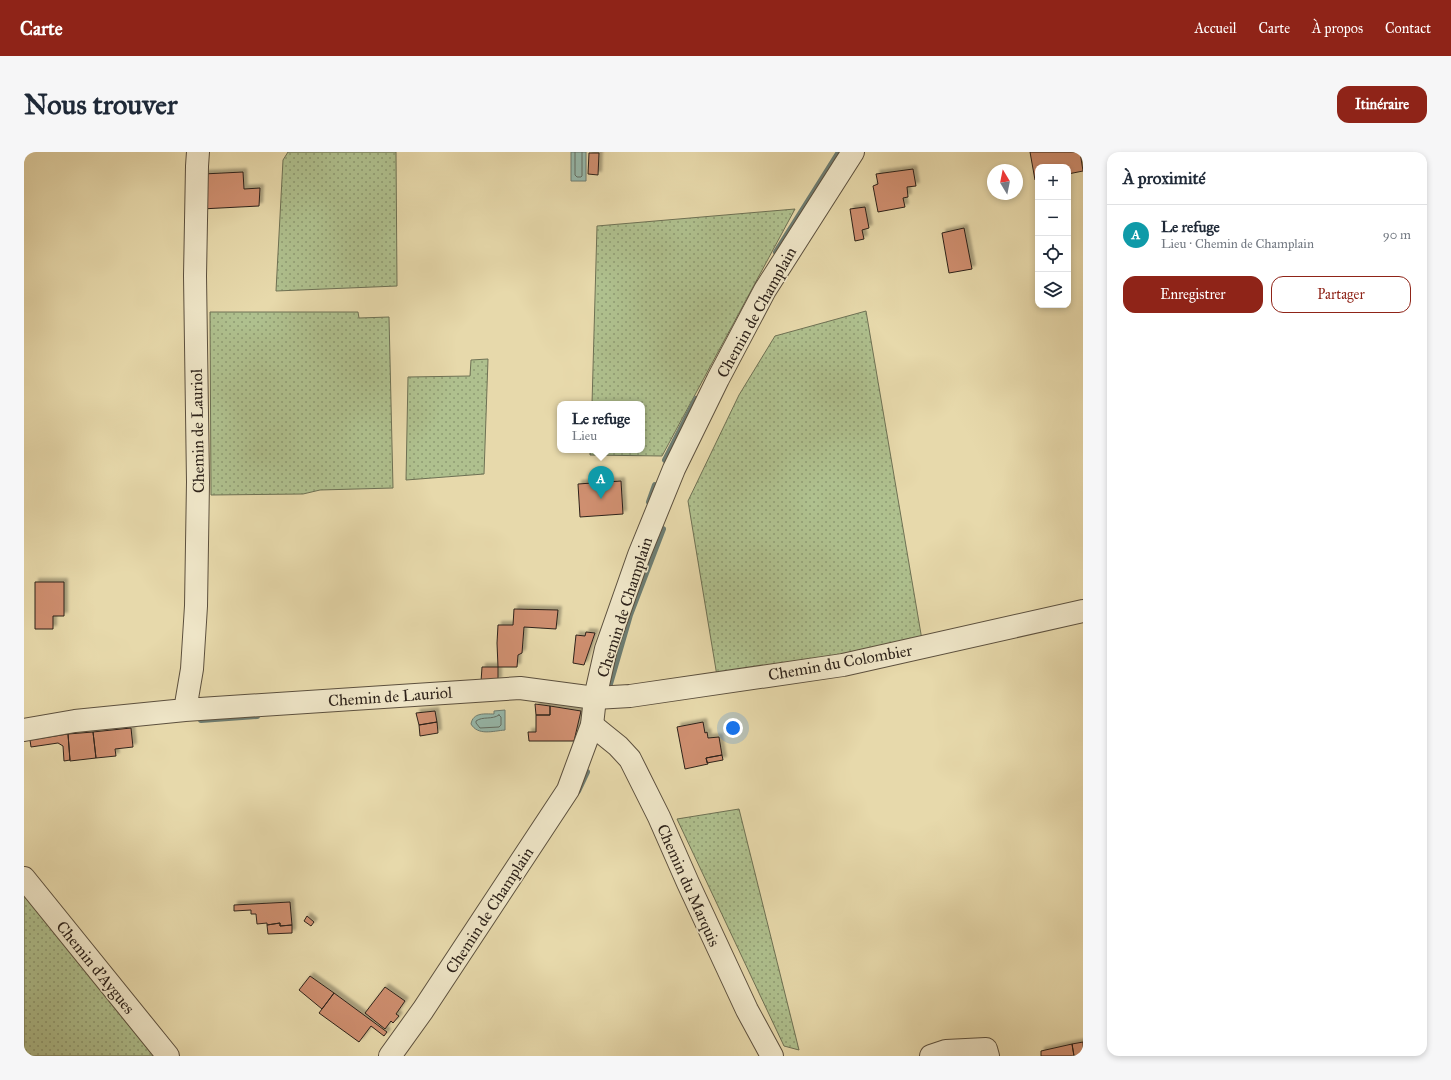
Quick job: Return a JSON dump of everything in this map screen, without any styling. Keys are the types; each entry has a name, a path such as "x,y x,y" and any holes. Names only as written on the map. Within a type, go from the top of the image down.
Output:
{"street":[{"name":"Chemin de Lauriol","path":"185,710 192,669 196,606 198,482 195,276 196,166 198,152"},
{"name":"Chemin de Champlain","path":"390,1056 423,1010 568,790 592,725 595,698 606,649 639,555 674,470 718,379 765,290 853,152"},
{"name":"Chemin du Colombier","path":"595,698 630,696 843,665 1083,611"},
{"name":"Chemin de Lauriol","path":"24,730 75,721 185,710 520,688 595,698"},
{"name":"Chemin du Marquis","path":"592,725 618,746 630,759 659,817 744,1004 772,1056"},
{"name":"Chemin d'Aygues","path":"24,878 168,1056"},
{"path":"931,1056 946,1051 986,1049 988,1056"}],"green space":[{"path":"288,152 396,152 397,286 276,291 283,160"},
{"path":"795,209 662,456 590,455 590,453 645,453 645,401 592,401 597,226"},
{"path":"866,311 922,640 717,676 688,501 739,395 775,336"},
{"path":"210,312 358,312 359,318 389,317 393,488 320,490 303,494 211,495"},
{"path":"488,359 484,474 406,480 408,377 470,376 471,360"},
{"path":"739,809 799,1050 784,1046 677,819"},
{"path":"24,890 158,1056 24,1056"}],"water":[{"path":"571,152 586,152 586,181 571,181"},
{"path":"505,710 505,730 486,732 474,728 471,724 474,717 480,714 494,714 494,711"}],"building":[{"path":"1030,152 1080,152 1083,171 1071,173 1071,164 1035,164 1035,180"},
{"path":"589,153 599,153 598,175 588,174"},
{"path":"913,169 916,186 907,187 908,197 903,198 905,207 878,212 873,186 878,184 876,174"},
{"path":"243,172 244,189 260,188 259,206 201,209 203,174"},
{"path":"865,207 869,228 862,230 864,239 855,241 850,209"},
{"path":"964,228 972,269 949,273 942,233"},
{"path":"621,481 623,514 580,517 578,484"},
{"path":"35,582 64,582 64,616 53,616 53,629 35,629"},
{"path":"514,609 558,610 556,629 524,627 522,653 518,655 517,667 498,667 498,625 513,625"},
{"path":"586,632 595,633 584,665 573,663 576,635 585,636"},
{"path":"482,667 498,667 498,681 481,682"},
{"path":"535,704 550,706 550,715 536,715"},
{"path":"550,706 581,711 574,741 529,741 528,732 536,732 536,715 550,715"},
{"path":"435,711 437,722 419,725 416,713"},
{"path":"437,722 438,733 420,736 419,725"},
{"path":"703,722 705,733 707,732 708,738 719,737 722,755 706,758 708,764 685,769 677,727"},
{"path":"131,728 133,747 115,749 116,756 96,758 93,732"},
{"path":"93,732 96,758 70,761 68,734"},
{"path":"68,734 70,760 64,761 63,746 58,743 31,747 30,740"},
{"path":"722,755 723,760 707,763 706,758"},
{"path":"290,902 292,925 280,926 280,923 267,925 267,923 257,924 256,914 251,914 251,910 234,911 234,905"},
{"path":"307,916 314,922 311,926 304,921"},
{"path":"280,923 280,926 292,925 292,933 268,934 267,925"},
{"path":"310,976 334,993 322,1009 299,990"},
{"path":"385,987 405,1001 396,1014 399,1016 393,1023 391,1021 385,1029 365,1013"},
{"path":"334,993 387,1032 384,1036 371,1026 359,1042 319,1013"},
{"path":"1083,1042 1083,1056 1074,1056 1072,1044"},
{"path":"1072,1044 1074,1056 1041,1056 1041,1051"}],"waterway":[{"path":"776,252 839,152"},
{"path":"665,460 696,399"},
{"path":"649,502 655,485"},
{"path":"610,684 630,615 663,529"},
{"path":"201,720 257,716"},
{"path":"578,791 587,772"}],"place":[{"name":"Le refuge","path":"601,499"}]}
